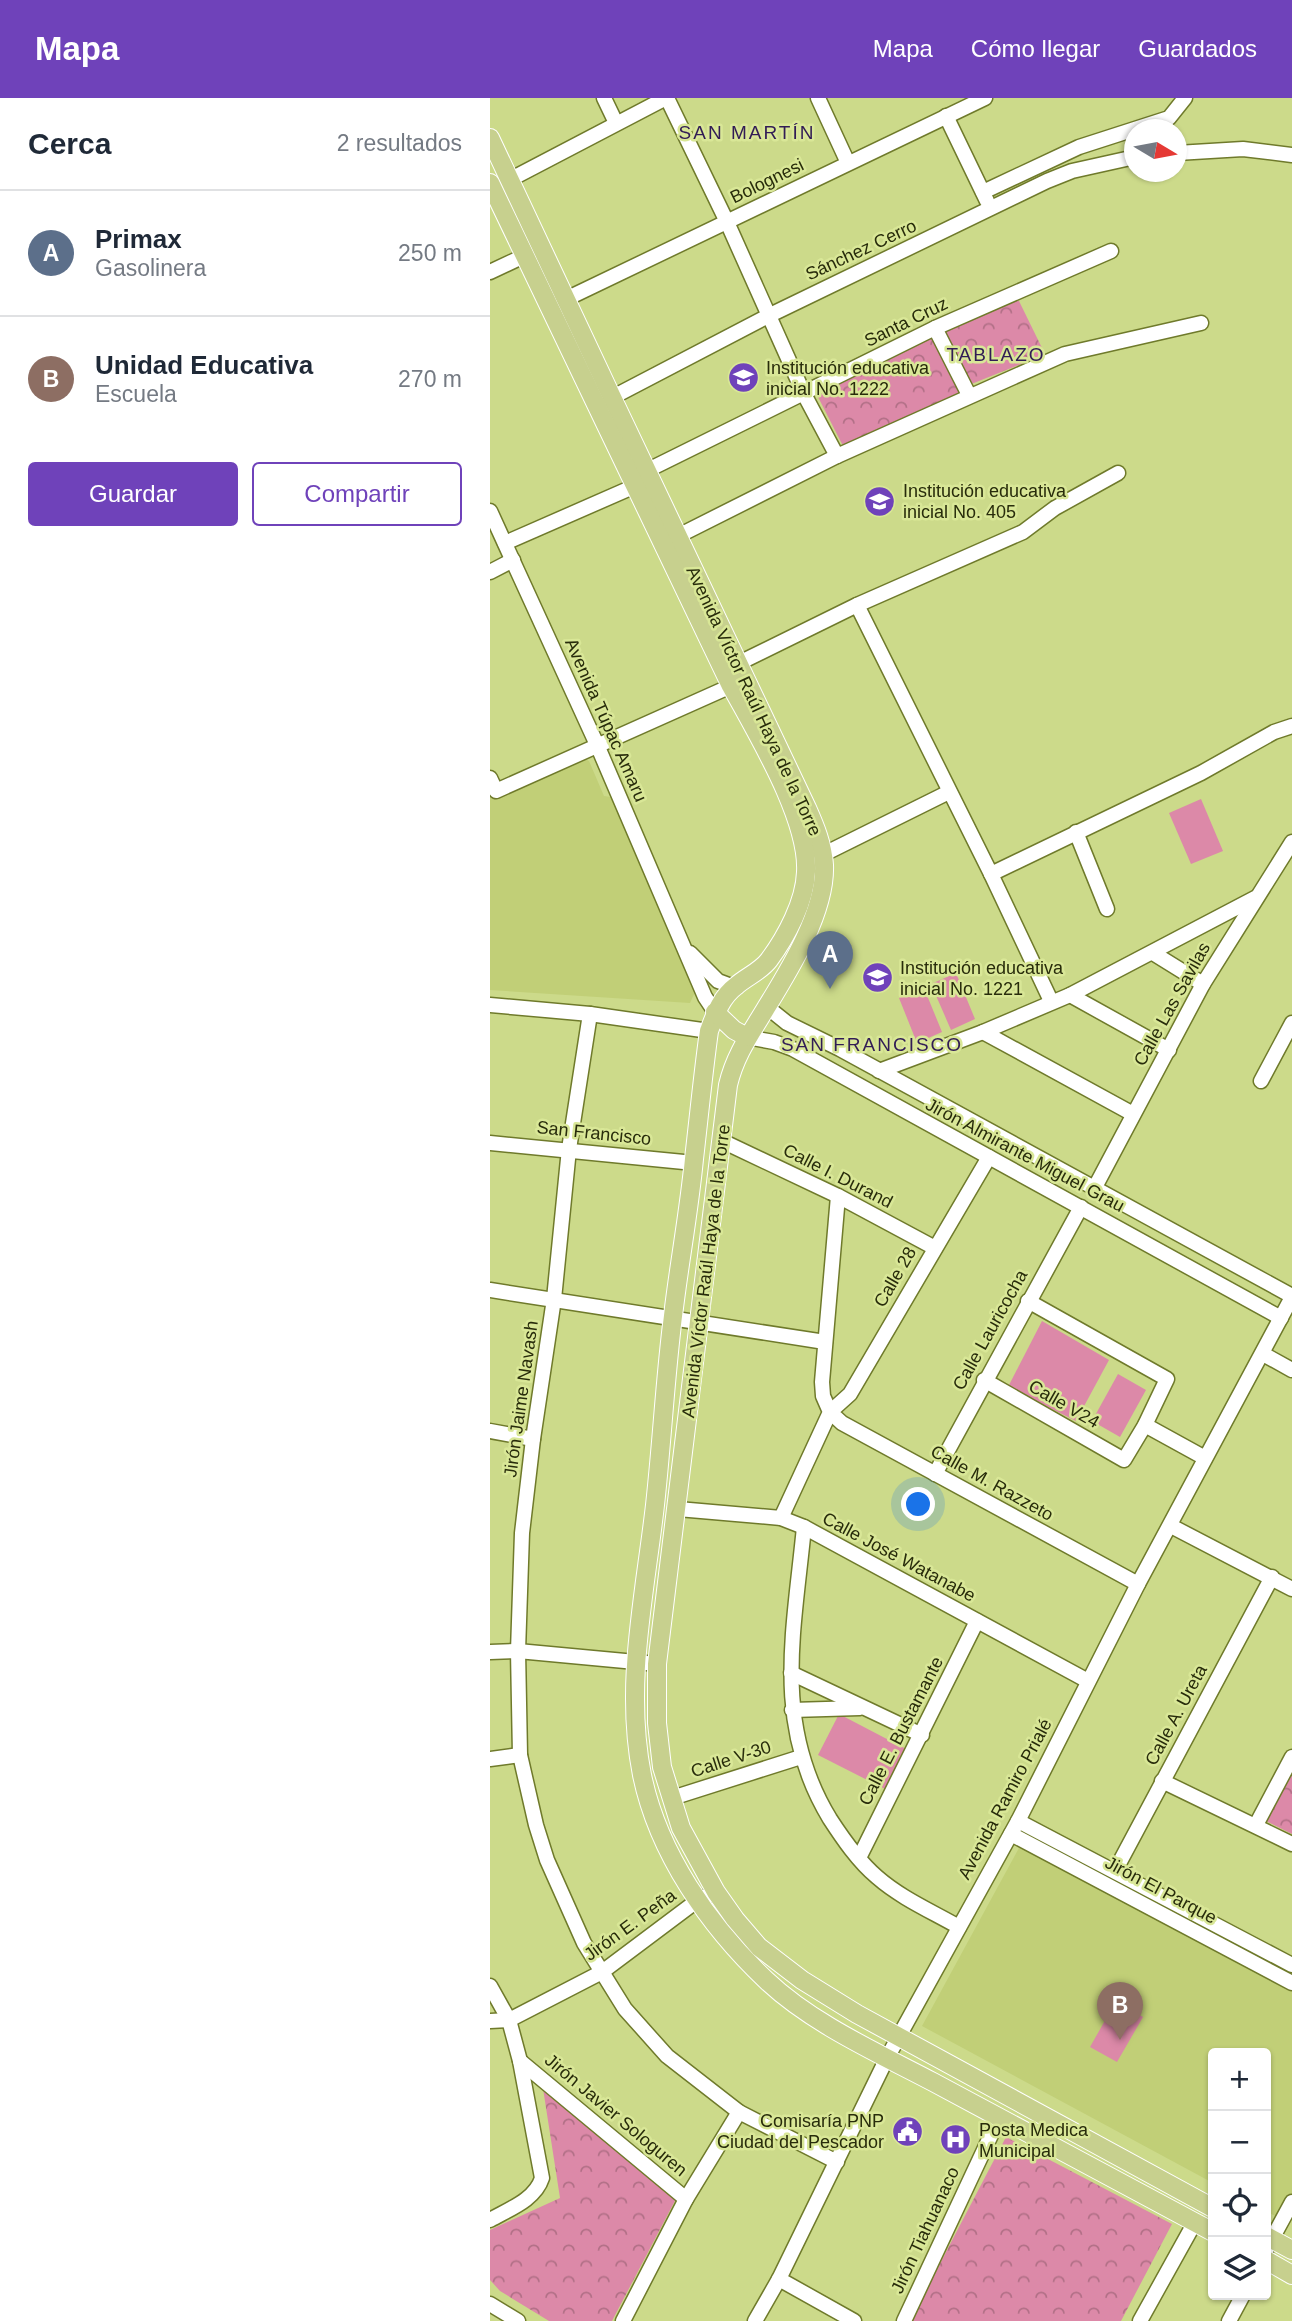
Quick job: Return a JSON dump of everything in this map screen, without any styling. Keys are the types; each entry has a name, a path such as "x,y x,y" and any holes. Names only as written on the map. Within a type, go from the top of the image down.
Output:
{"main road":[{"name":"Avenida Víctor Raúl Haya de la Torre","path":"490,138 611,398 731,687 769,757 804,842 806,859 802,893 776,950 766,964 734,987 715,1012 709,1031 673,1319 636,1664 635,1714 643,1777 650,1807 664,1839 698,1900 724,1935 768,1982 795,2004 887,2058 1208,2229"},
{"name":"Avenida Víctor Raúl Haya de la Torre","path":"490,183 524,256 643,479 678,536 807,808 816,829 822,855 821,890 811,928 747,1037 732,1070 657,1664 657,1723 662,1767 681,1828 716,1892 735,1919 766,1953 810,1985 898,2037 1208,2205"},
{"path":"734,987 756,991 767,1007"},
{"path":"715,1012 734,1030 747,1037"},
{"path":"1271,2243 1292,2250"},
{"path":"1271,2263 1292,2274"}],"street":[{"path":"604,98 616,123"},
{"path":"509,180 666,98 727,222 804,394 837,456"},
{"path":"818,98 848,163"},
{"name":"Bolognesi","path":"566,299 985,98"},
{"path":"984,192 1079,147 1169,118 1185,98"},
{"path":"946,116 990,209"},
{"path":"1187,152 1243,149 1292,155"},
{"name":"Sánchez Cerro","path":"611,398 768,316 990,209 1072,171 1124,159"},
{"name":"Santa Cruz","path":"505,543 643,479 934,328 1111,251"},
{"path":"490,272 524,256"},
{"path":"678,536 837,456 1065,354 1201,323"},
{"path":"934,328 969,395"},
{"path":"738,663 857,605 1023,533 1055,508 1118,472"},
{"name":"Avenida Túpac Amaru","path":"490,511 598,747 705,997 715,1012"},
{"path":"490,572 513,560"},
{"path":"857,605 1051,1001"},
{"path":"490,778 496,791 731,687"},
{"path":"991,874 1201,773 1273,732 1291,726"},
{"path":"822,855 948,792"},
{"path":"1076,832 1107,909"},
{"name":"Calle Las Savilas","path":"1094,1189 1203,984 1292,842"},
{"path":"878,1071 983,1032 1070,995 1255,898"},
{"name":"Avenida Túpac Amaru","path":"684,947 718,981 734,987"},
{"path":"1153,953 1203,984"},
{"path":"1070,995 1169,1050"},
{"path":"490,1005 590,1014 709,1031"},
{"name":"Jirón Almirante Miguel Grau","path":"767,1007 788,1023 1292,1297"},
{"name":"Jirón Jaime Navash","path":"590,1014 569,1149 554,1299 522,1533 518,1651 520,1755 547,1860 584,1943 625,2009 667,2056 739,2112 837,2162"},
{"path":"1261,1082 1292,1023"},
{"path":"983,1032 1133,1114"},
{"name":"Jirón Almirante Miguel Grau","path":"747,1037 793,1049 1281,1318"},
{"name":"Calle I. Durand","path":"722,1141 838,1196 934,1248"},
{"name":"San Francisco","path":"490,1143 694,1163"},
{"name":"Calle 28","path":"782,1518 830,1412 850,1394 989,1157"},
{"path":"830,1412 823,1396 822,1382 838,1196"},
{"name":"Calle Lauricocha","path":"935,1474 984,1380 1081,1207"},
{"path":"490,1290 825,1342"},
{"name":"Avenida Ramiro Prialé","path":"755,2321 779,2279 898,2037 1014,1827 1138,1584 1292,1297"},
{"path":"1028,1301 1167,1379 1145,1425 1205,1458"},
{"path":"1263,1354 1292,1370"},
{"name":"Calle V24","path":"984,1380 1124,1460 1145,1425"},
{"name":"Calle M. Razzeto","path":"830,1412 842,1423 1138,1584"},
{"path":"490,1432 533,1439"},
{"name":"Calle José Watanabe","path":"678,1509 782,1518 804,1527 1088,1681"},
{"path":"1171,1526 1292,1589"},
{"path":"804,1527 791,1672 792,1710 801,1757 823,1807 859,1858 892,1889 959,1927"},
{"name":"Calle A. Ureta","path":"1115,1871 1272,1577"},
{"name":"Calle E. Bustamante","path":"859,1858 977,1621"},
{"path":"490,1652 518,1651 657,1664"},
{"path":"791,1672 922,1735"},
{"path":"792,1710 865,1708"},
{"path":"490,1759 520,1755"},
{"name":"Calle V-30","path":"672,1798 801,1757"},
{"path":"1255,1825 1292,1757"},
{"path":"1162,1781 1292,1844"},
{"name":"Jirón El Parque","path":"1014,1827 1115,1871 1292,1965"},
{"name":"Jirón El Parque","path":"1014,1827 1292,1983"},
{"name":"Jirón E. Peña","path":"490,2021 509,2020 602,1972 698,1900 716,1892"},
{"path":"490,1986 509,2020 520,2060 541,2178 539,2187 532,2195 490,2220"},
{"name":"Jirón Javier Sologuren","path":"520,2060 687,2199"},
{"path":"623,2321 687,2199 739,2112"},
{"name":"Jirón Tiahuanaco","path":"904,2321 999,2118"},
{"path":"1271,2237 1292,2202"},
{"path":"1140,2321 1195,2222"},
{"path":"779,2279 854,2321"},
{"path":"1229,2321 1240,2300"},
{"path":"491,2307 518,2321"}],"shaded area":[{"path":"583,758 589,761 604,796 611,797 695,992 690,1003 490,990 490,785 497,799"},
{"path":"1025,1837 1292,1972 1292,2199 1281,2219 1271,2214 1271,2048 1208,2048 1208,2180 922,2026"}],"green space":[{"path":"1014,300 1019,301 1043,355 969,385 944,333 946,328"},
{"path":"930,336 959,390 958,395 843,446 817,395"},
{"path":"1201,799 1223,851 1191,864 1169,813"},
{"path":"956,973 975,1019 951,1030 931,984"},
{"path":"924,988 942,1032 917,1043 899,998"},
{"path":"1042,1321 1109,1360 1076,1421 1008,1387"},
{"path":"1118,1374 1146,1390 1120,1437 1092,1421"},
{"path":"839,1714 906,1749 885,1789 818,1755"},
{"path":"1292,1772 1292,1834 1266,1821"},
{"path":"1116,2001 1143,2017 1117,2062 1090,2047"},
{"path":"542,2082 678,2195 612,2321 549,2321 500,2291 490,2280 490,2230 560,2198"},
{"path":"1006,2137 1172,2224 1121,2321 910,2321"}],"place":[{"name":"Institución educativa inicial No. 1222","path":"743,378"},
{"name":"Institución educativa inicial No. 405","path":"880,501"},
{"name":"Institución educativa inicial No. 1221","path":"877,978"},
{"name":"Primax","path":"830,989"},
{"name":"Unidad Educativa","path":"1120,2040"},
{"name":"Comisaría PNP Ciudad del Pescador","path":"907,2131"},
{"name":"Posta Medica Municipal","path":"956,2140"}],"district":[{"name":"SAN MARTÍN","path":"747,132"},
{"name":"TABLAZO","path":"996,354"},
{"name":"SAN FRANCISCO","path":"872,1044"}]}
